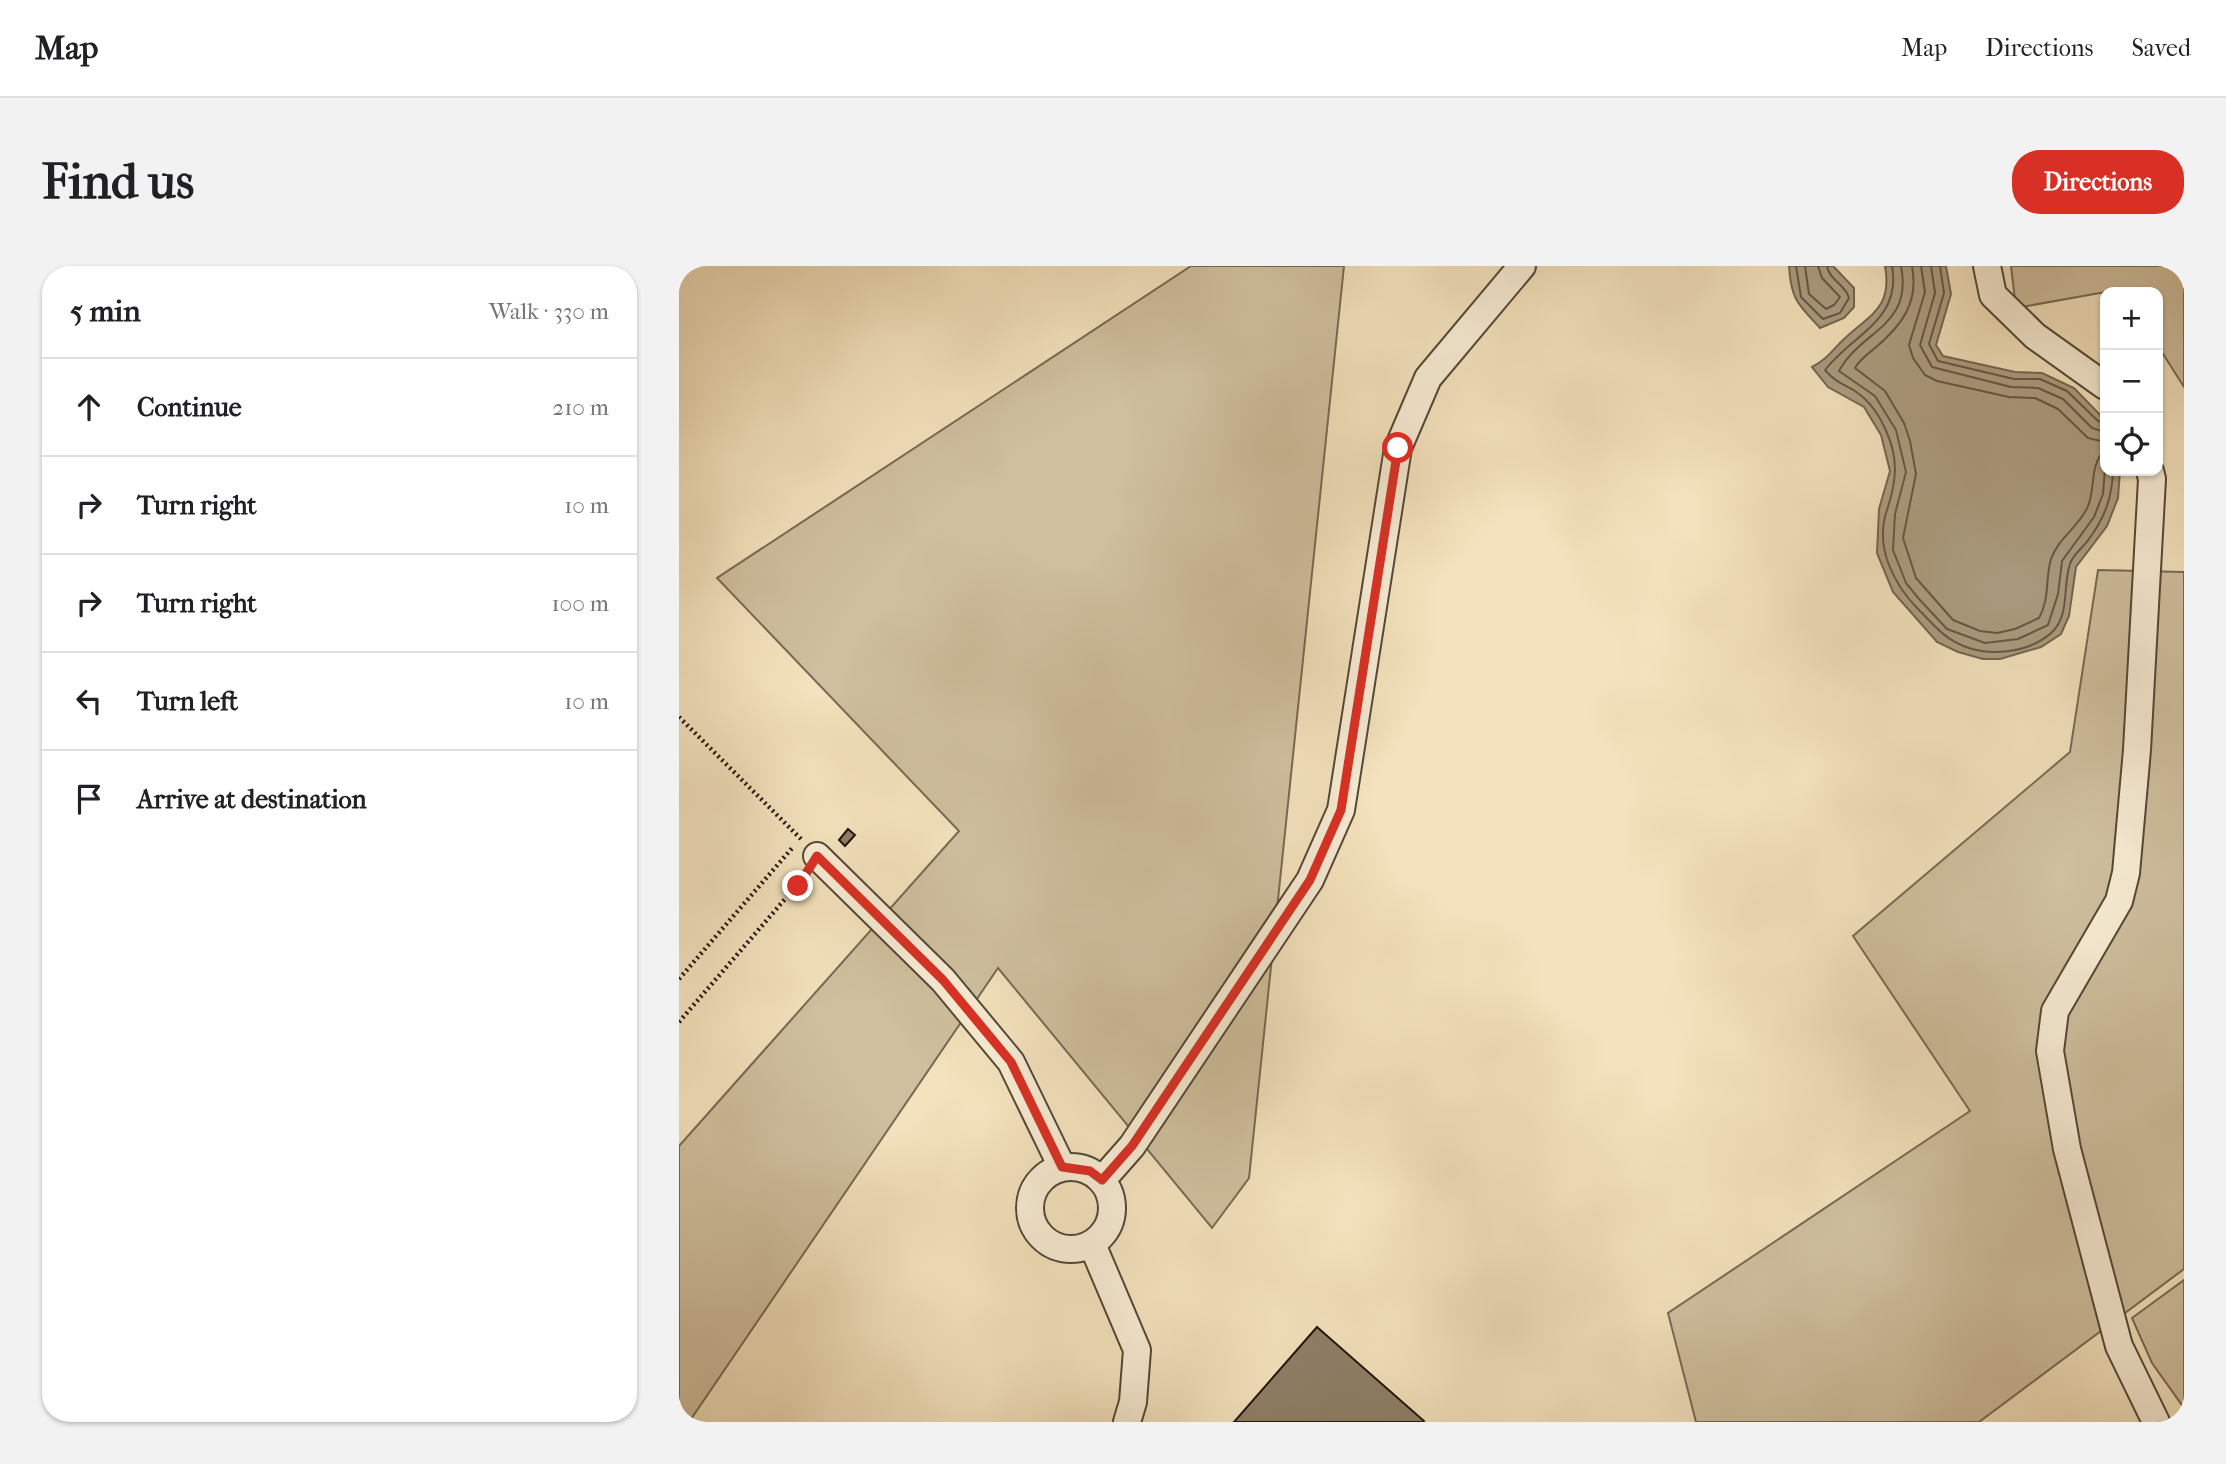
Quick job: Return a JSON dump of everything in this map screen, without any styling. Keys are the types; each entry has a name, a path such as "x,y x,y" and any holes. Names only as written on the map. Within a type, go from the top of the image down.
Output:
{"lane":[{"path":"1102,1180 1132,1146 1310,880 1341,810 1398,448 1428,378 1522,266"},
{"path":"1987,266 1993,295 2035,336 2100,382"},
{"path":"2151,476 2138,737 2126,873 2119,901 2055,1011 2050,1051 2067,1149 2119,1346 2156,1422"},
{"path":"809,847 943,980 1011,1062 1062,1167"},
{"path":"1062,1167 1090,1171 1102,1180 1109,1190 1112,1214 1102,1236 1079,1249 1064,1249 1051,1244 1040,1235 1033,1223 1030,1209 1038,1182 1062,1167"},
{"path":"1092,1244 1136,1350 1133,1402 1127,1422"}],"path":[{"path":"679,717 809,847"},
{"path":"679,979 809,847"},
{"path":"679,1022 798,886 809,847"}],"shaded area":[{"path":"1191,266 1344,266 1249,1178 1212,1228 998,968 689,1422 679,1422 679,1146 959,831 717,578"},
{"path":"2011,266 2184,266 2184,387 2163,354 2163,287 2100,287 2100,293 2016,308"},
{"path":"2098,570 2184,572 2184,1269 1979,1422 1696,1422 1668,1313 1970,1111 1853,936 2070,752"},
{"path":"2184,1280 2184,1408 2152,1363 2132,1318"}],"water":[{"path":"1789,266 1833,266 1854,288 1854,307 1844,318 1820,328 1797,301"},
{"path":"1885,266 1946,266 1951,294 1936,345 1943,356 2015,372 2042,373 2074,388 2100,415 2100,476 2120,476 2118,498 2107,526 2076,567 2069,616 2061,634 2041,647 2000,659 1983,659 1958,652 1937,642 1893,592 1877,553 1879,509 1890,471 1881,435 1864,407 1828,387 1812,367 1825,359 1876,310 1882,302 1887,281"}],"building":[{"path":"848,829 855,835 845,846 839,840"},
{"path":"1317,1327 1424,1421 1234,1422"}],"route":[{"path":"798,886 817,856 832,869 943,980 1011,1062 1062,1167 1077,1167 1090,1171 1102,1180 1132,1146 1310,880 1341,810 1398,448"}]}
